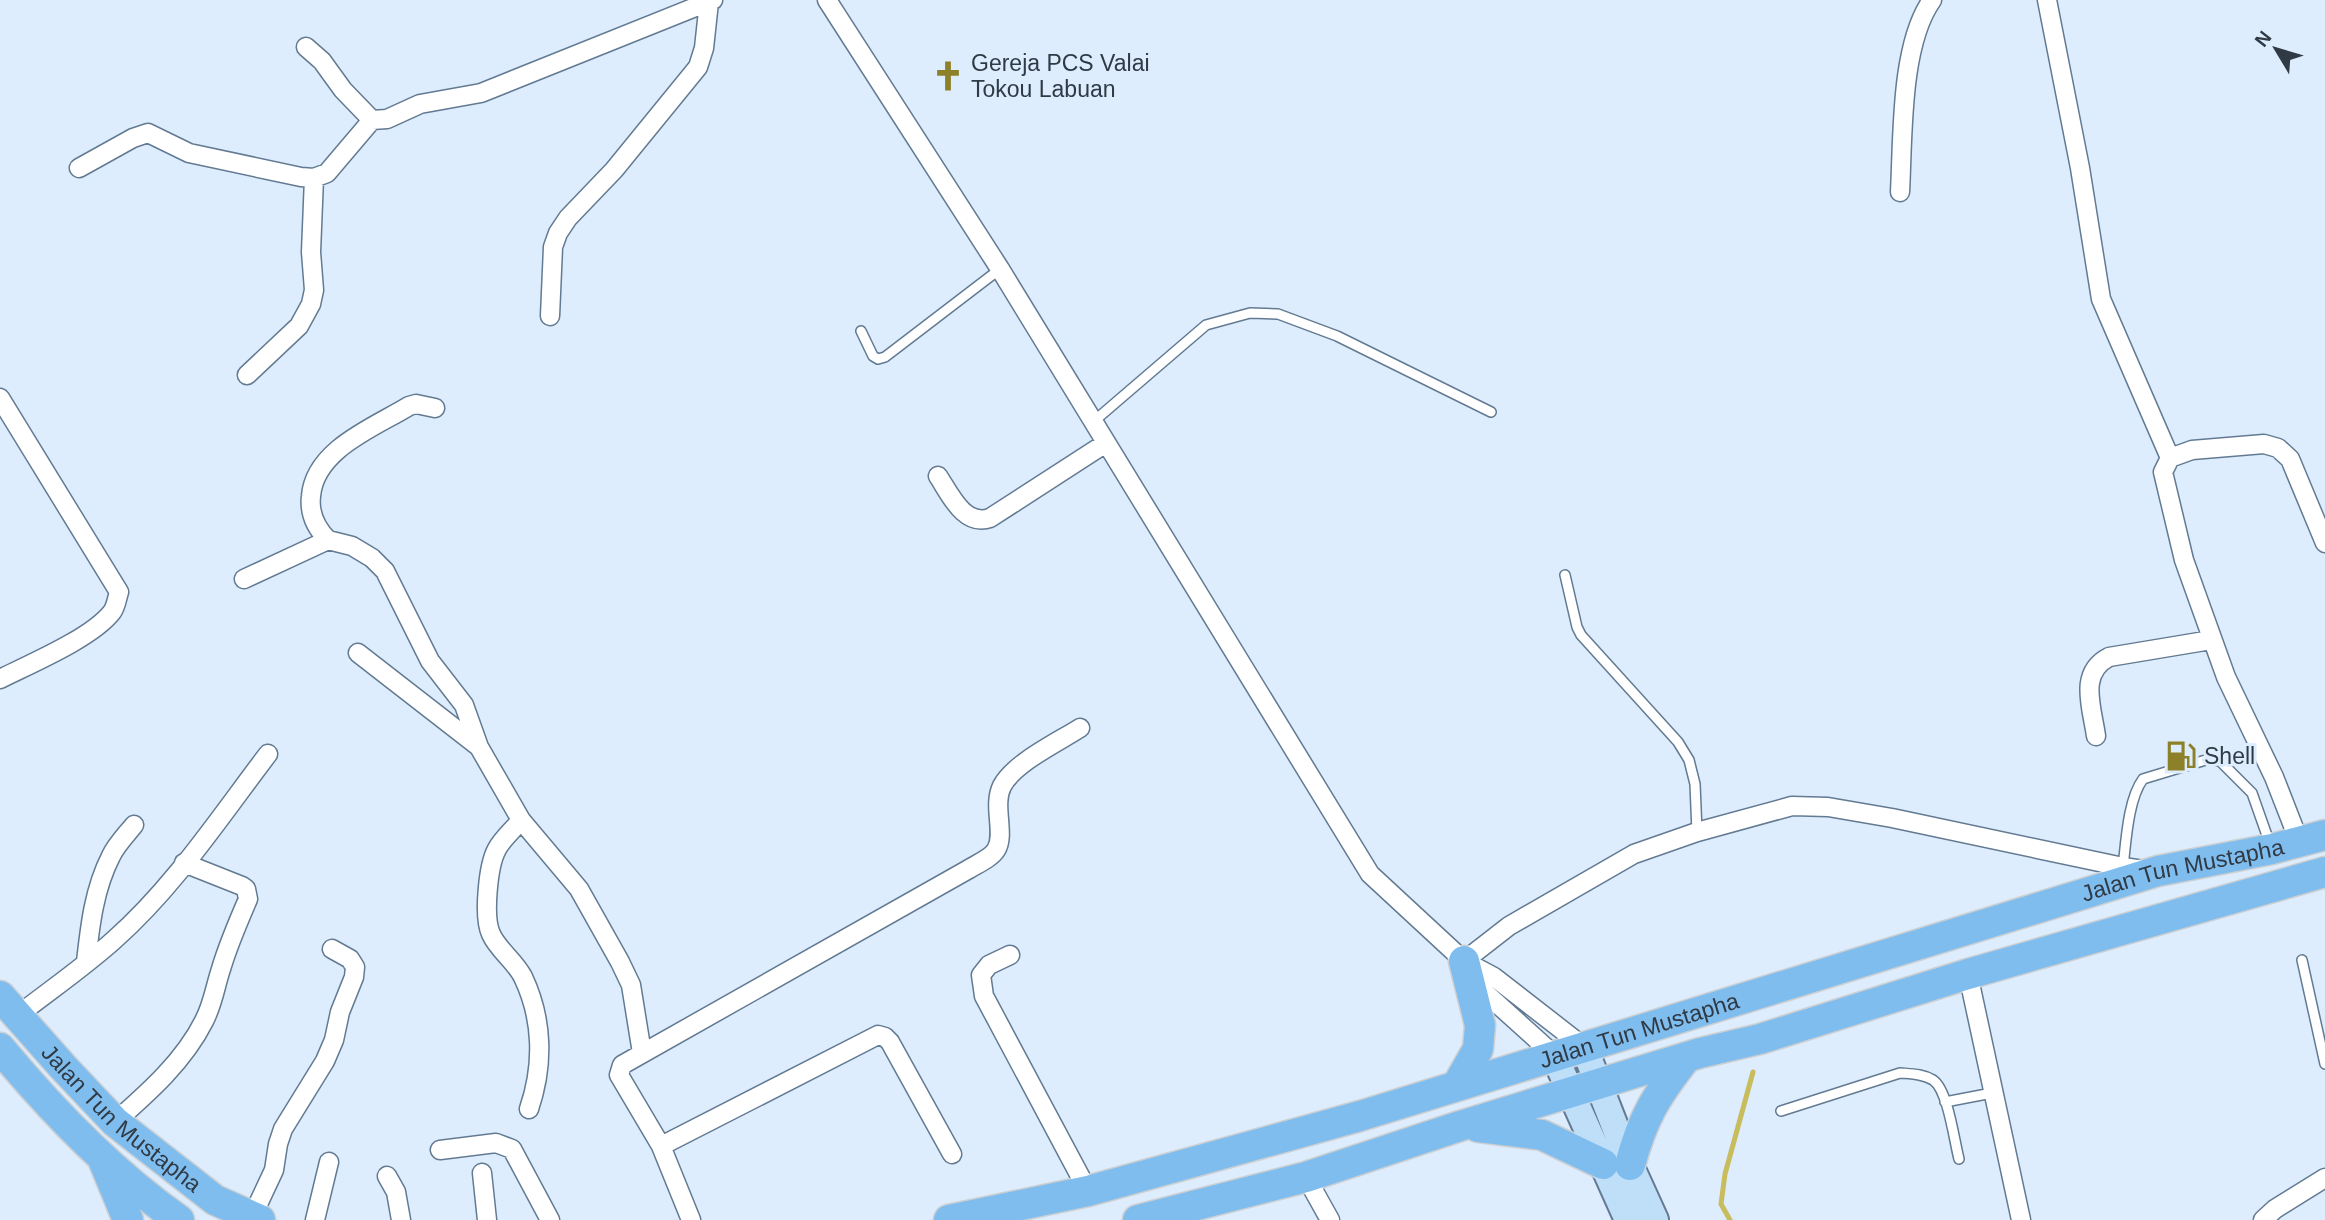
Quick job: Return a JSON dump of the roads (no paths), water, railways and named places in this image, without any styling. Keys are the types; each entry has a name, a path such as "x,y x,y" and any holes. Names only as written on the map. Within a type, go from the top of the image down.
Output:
{"main road":[{"name":"Jalan Tun Mustapha","path":"949,1220 1088,1191 1360,1116 2158,871 2299,842"},
{"path":"1138,1220 1307,1177 1460,1126 1692,1056 1760,1039 1968,974 2325,872"},
{"path":"1458,1084 1478,1049 1480,1025 1464,961"},
{"name":"Jalan Tun Mustapha","path":"8,1006 116,1122 239,1214"},
{"path":"1584,1046 1600,1085 1628,1220"},
{"path":"0,1048 103,1161 179,1220"},
{"path":"1554,1055 1572,1094 1655,1220"},
{"path":"1617,1164 1660,1090 1692,1056"},
{"path":"1460,1126 1542,1135 1617,1164"},
{"path":"103,1161 128,1220"}],"street":[{"path":"827,0 1000,269 1370,874 1464,961 1494,977 1584,1046"},
{"path":"1900,192 1913,42 1921,17 1932,0"},
{"path":"2046,0 2080,167 2101,299 2170,458"},
{"path":"79,168 133,138 148,133 189,153 314,178 327,173 372,120 387,119 420,104 481,93 711,1"},
{"path":"550,316 552,247 558,233 568,218 614,170 698,66 704,48 711,1"},
{"path":"306,47 372,120"},
{"path":"247,375 299,326 311,304 314,290 314,178"},
{"path":"0,398 119,592 113,612 89,631 55,652 0,679"},
{"path":"435,408 416,404 409,406 340,448 328,460 312,487 310,508 318,530 328,540 352,545 372,558 385,571 429,661 464,705 479,747 521,820 579,889 631,985 642,1053"},
{"path":"938,476 965,514 973,520 982,521 1106,443"},
{"path":"2299,842 2274,777 2211,640 2184,560 2163,472 2170,458 2192,450 2263,444 2278,448 2290,459 2325,543"},
{"path":"244,579 328,540"},
{"path":"2096,736 2089,687 2091,673 2099,663 2109,657 2211,640"},
{"path":"358,653 479,747"},
{"path":"691,1220 661,1146 619,1075 622,1065 970,869 995,852 999,842 998,797 1003,785 1012,772 1080,728"},
{"path":"8,1006 86,962 136,919 162,892 268,754"},
{"path":"1464,961 1509,926 1634,854 1697,832 1792,806 1828,807 1905,820 2123,867 2158,871"},
{"path":"521,820 496,849 485,911 491,933 522,975 534,1005 539,1037 539,1068 529,1109"},
{"path":"86,962 91,920 100,880 112,853 134,825"},
{"path":"116,1122 150,1091 197,1034 211,1006 231,940 248,899 246,889 242,886 184,863"},
{"path":"239,1214 274,1170 283,1129 325,1061 334,1040 355,967 350,959 332,949"},
{"path":"1010,955 989,965 981,975 984,996 1088,1191"},
{"path":"1464,961 1482,990 1554,1055"},
{"path":"1968,974 2021,1220"},
{"path":"661,1146 878,1035 891,1042 952,1154"},
{"path":"440,1150 496,1143 512,1149 550,1220"},
{"path":"315,1220 329,1162"},
{"path":"482,1173 487,1220"},
{"path":"387,1176 396,1192 401,1220"},
{"path":"1307,1177 1330,1220"},
{"path":"2263,1220 2325,1178"}],"lane":[{"path":"861,331 873,356 878,359 885,357 1000,269"},
{"path":"1093,422 1206,325 1250,313 1278,314 1337,336 1491,412"},
{"path":"1565,575 1581,635 1665,725 1689,760 1695,784 1697,832"},
{"path":"2123,867 2128,828 2137,789 2143,779 2209,759 2220,761 2299,842"},
{"path":"2302,960 2325,1064"},
{"path":"1781,1111 1900,1073 1918,1074 1935,1081 1943,1093 1959,1159"},
{"path":"1945,1102 1992,1093"}],"waterway":[{"path":"1730,1220 1721,1204 1725,1174 1753,1072"}],"place":[{"name":"Gereja PCS Valai Tokou Labuan","path":"948,76"},
{"name":"Shell","path":"2181,756"}]}
